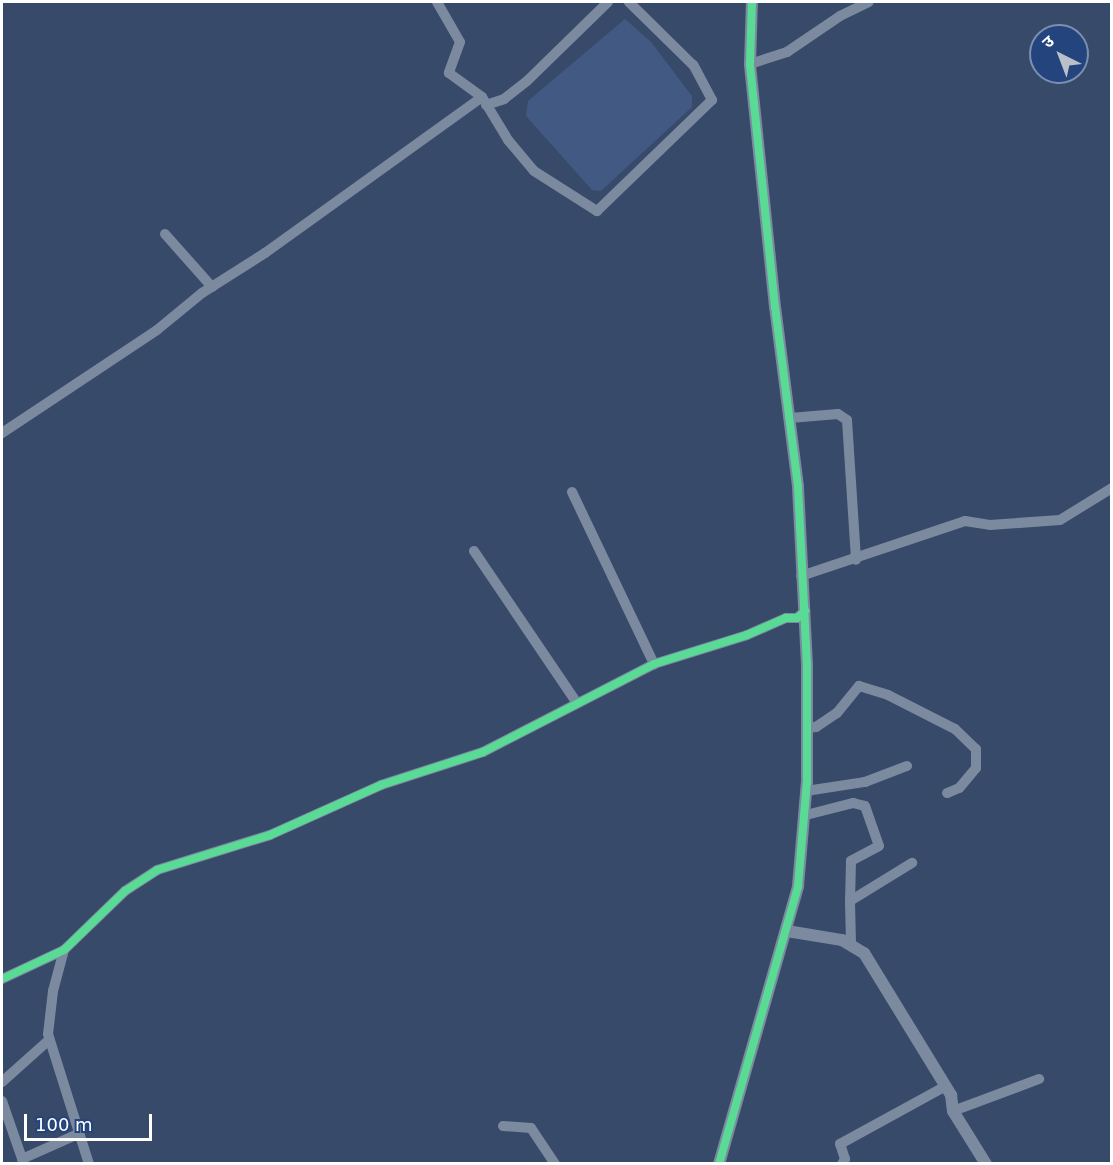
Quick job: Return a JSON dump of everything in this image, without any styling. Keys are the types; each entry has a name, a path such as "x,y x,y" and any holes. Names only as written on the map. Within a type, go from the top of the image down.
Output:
{"street":[{"path":"437,2 460,42 449,73 484,101 534,171 594,210 599,210 712,100 693,65 629,2"},
{"path":"2,433 158,330 212,287 266,253 484,101 504,99 527,81 608,2"},
{"path":"719,1164 787,930 802,868 806,815 805,610 801,576 798,486 750,64 752,2"},
{"path":"750,64 787,52 840,16 869,2"},
{"path":"165,234 212,287"},
{"path":"790,418 838,414 847,420 856,560"},
{"path":"801,576 856,560 965,521 990,525 1060,520 1112,488"},
{"path":"572,492 654,664"},
{"path":"474,551 577,703"},
{"path":"2,980 64,950 147,875 182,860 280,831 381,785 483,752 654,664 747,635 786,618 797,618 805,610"},
{"path":"807,728 816,727 837,713 859,686 888,695 955,729 976,749 976,768 959,788 947,793"},
{"path":"806,792 865,782 907,766"},
{"path":"806,815 854,803 865,806 879,846 851,861 851,943"},
{"path":"850,902 912,863"},
{"path":"787,930 851,943 872,961 946,1086 953,1111 986,1164"},
{"path":"64,950 48,1013 49,1040 89,1164"},
{"path":"2,1082 49,1040"},
{"path":"953,1111 1039,1078"},
{"path":"842,1164 845,1159 840,1144 946,1086"},
{"path":"2,1101 23,1161 78,1134"},
{"path":"503,1126 531,1128 555,1164"}],"water":[{"path":"625,19 651,42 692,96 692,107 601,191 592,190 526,116 528,101"}],"cycle path":[{"path":"719,1164 798,886 807,782 807,665 798,486 775,307 750,64 752,2"},
{"path":"2,979 64,950 125,891 157,870 270,835 381,785 483,752 654,664 747,635 786,618 797,618 805,611"}]}
